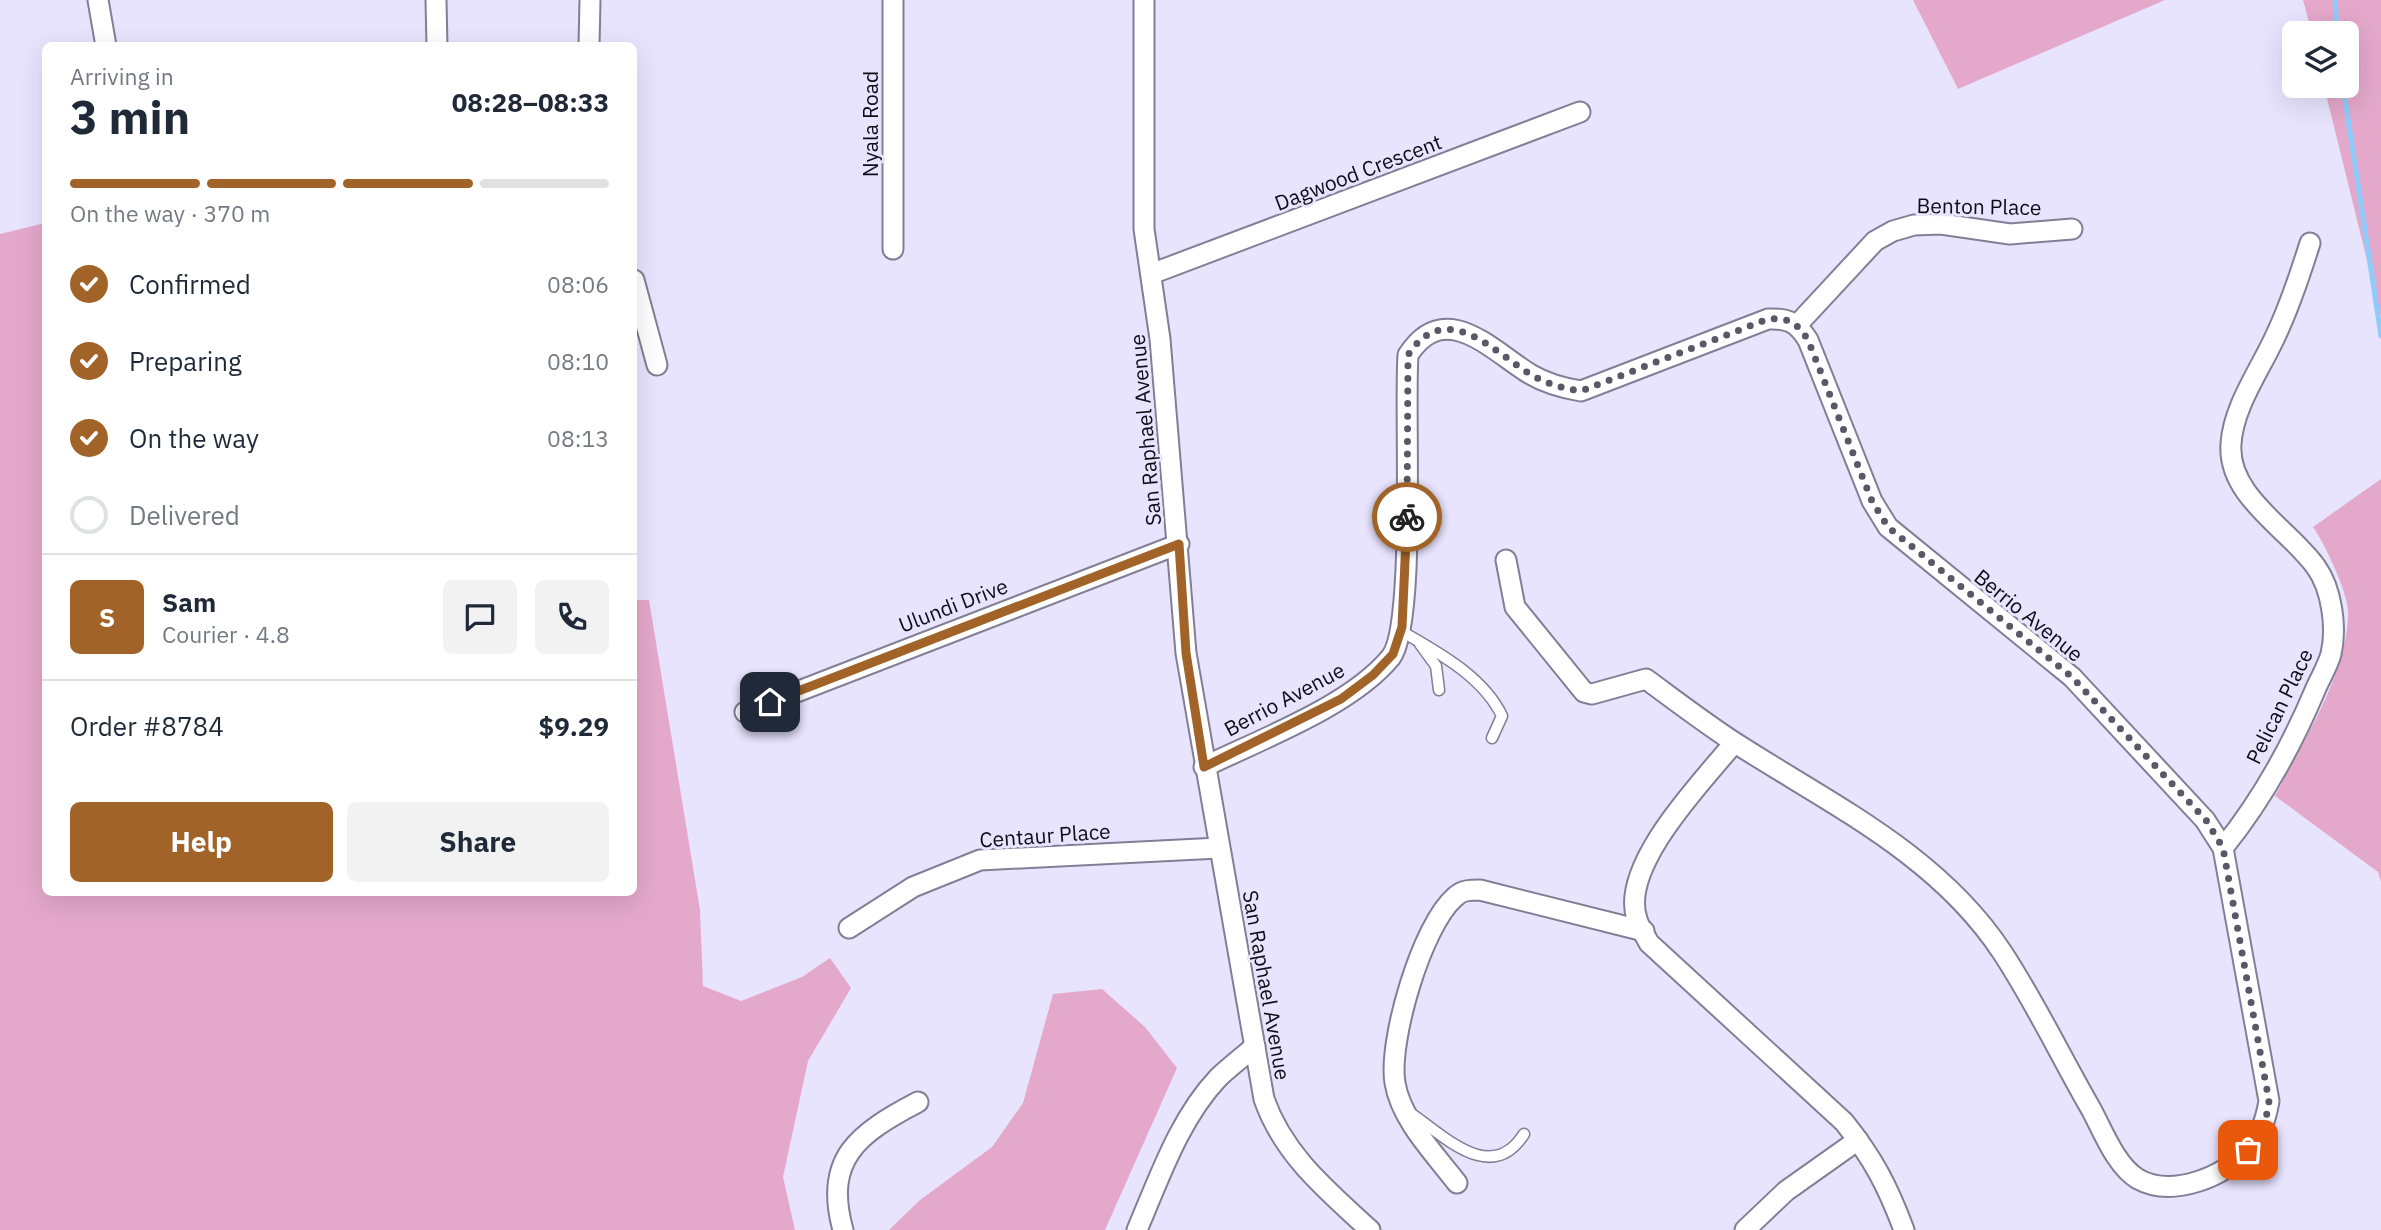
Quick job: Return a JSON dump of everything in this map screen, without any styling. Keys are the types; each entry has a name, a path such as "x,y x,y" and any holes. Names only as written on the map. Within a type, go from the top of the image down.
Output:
{"street":[{"path":"98,0 105,42"},
{"path":"436,0 437,42"},
{"path":"589,42 590,0"},
{"name":"Nyala Road","path":"893,0 893,249"},
{"name":"San Raphael Avenue","path":"1144,0 1144,216 1160,339 1186,653 1264,1100 1271,1120 1305,1169 1370,1230"},
{"name":"Dagwood Crescent","path":"1151,274 1580,112"},
{"name":"Benton Place","path":"1798,324 1875,241 1893,231 1914,225 1941,224 2010,233 2072,229"},
{"name":"Pelican Place","path":"2223,848 2247,817 2283,754 2306,711 2331,654 2329,595 2316,568 2240,484 2232,464 2231,443 2239,413 2293,296 2310,243"},
{"path":"637,291 657,365"},
{"name":"Berrio Avenue","path":"1204,767 1341,699 1373,675 1409,636 1406,388 1408,355 1417,340 1437,330 1457,330 1477,337 1530,374 1554,387 1581,391 1768,319 1782,318 1798,324 1808,340 1872,501 1888,527 2072,677 2206,820 2223,848 2269,1101 2265,1124 2248,1150 2221,1171 2194,1182 2162,1187 2138,1179 2125,1168 2002,952 1968,907 1895,843 1734,743 1646,679 1592,694 1584,692 1515,607 1506,559"},
{"name":"Ulundi Drive","path":"745,712 1179,544"},
{"path":"1734,743 1673,819 1645,862 1636,891 1636,917 1649,943 1811,1089 1858,1140 1885,1180 1904,1230"},
{"name":"Centaur Place","path":"849,928 913,887 980,860 1219,848"},
{"path":"1457,1183 1406,1110 1395,1084 1394,1059 1414,966 1433,928 1456,895 1466,890 1480,890 1644,931"},
{"path":"1137,1230 1172,1150 1196,1107 1218,1079 1255,1046"},
{"path":"843,1230 836,1189 838,1174 847,1157 883,1121 918,1102"},
{"path":"1745,1230 1786,1191 1858,1140"}],"lane":[{"path":"1409,636 1436,667 1440,690"},
{"path":"1409,636 1453,662 1497,706 1502,716 1492,738"},
{"path":"1406,1110 1478,1157 1492,1157 1509,1151 1524,1134"}],"shaded area":[{"path":"1913,0 2165,0 1958,89"},
{"path":"2303,0 2381,0 2381,317 2327,98 2359,98 2359,21 2309,21"},
{"path":"42,224 42,896 637,896 637,600 649,600 700,910 703,986 741,1001 802,977 830,958 851,988 808,1061 783,1177 795,1230 0,1230 0,234"},
{"path":"2381,479 2381,882 2378,872 2275,796 2322,706 2341,658 2346,634 2348,611 2344,592 2313,527"},
{"path":"1102,989 1145,1027 1177,1068 1105,1230 889,1230 920,1200 992,1147 1023,1103 1053,994"}],"waterway":[{"path":"2335,0 2336,21"},
{"path":"2345,98 2381,336"}],"way so far":[{"path":"1407,517 1408,355 1417,340 1437,330 1457,330 1477,337 1530,374 1554,387 1581,391 1768,319 1782,318 1798,324 1808,340 1872,501 1888,527 2072,677 2206,820 2223,848 2269,1101 2265,1124 2248,1150"}],"route":[{"path":"770,702 1179,544 1186,653 1204,767 1341,699 1373,675 1393,654 1402,627 1407,517"}]}
